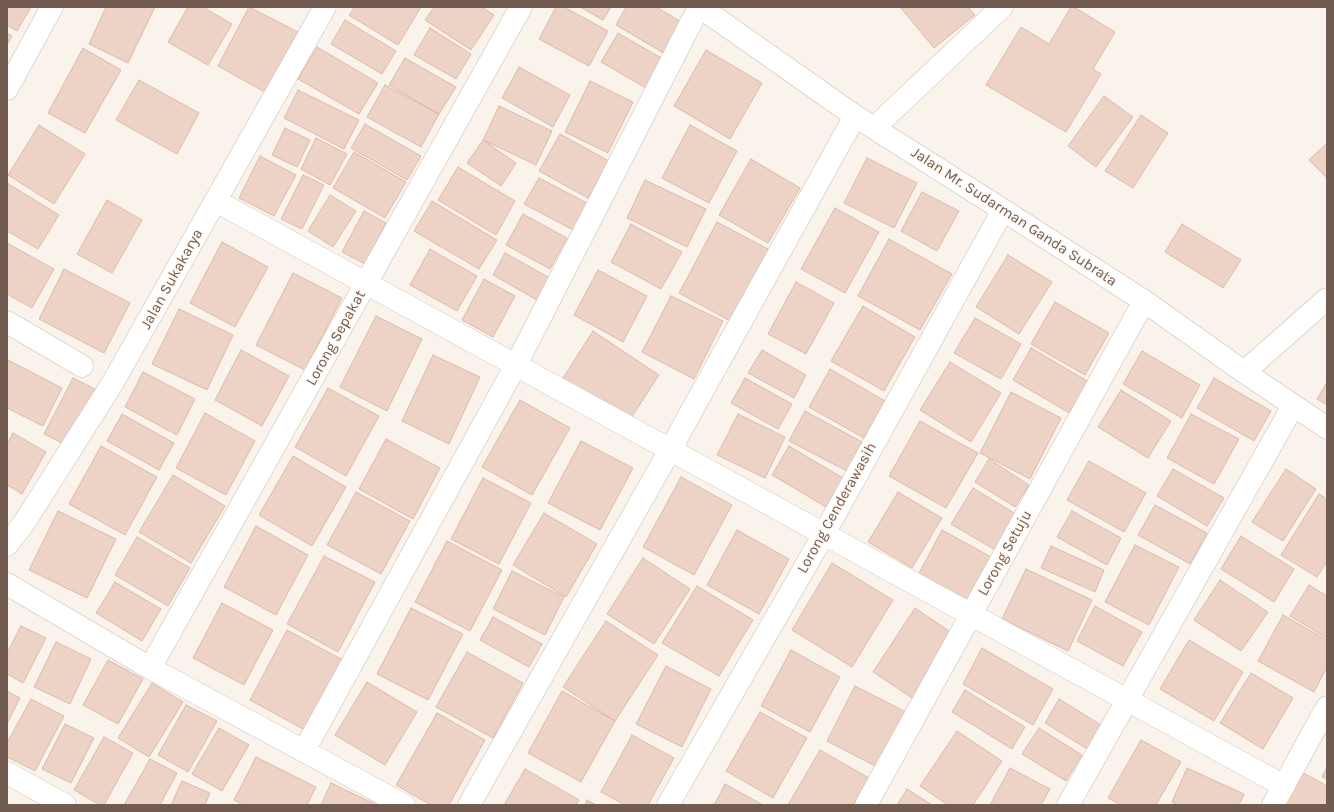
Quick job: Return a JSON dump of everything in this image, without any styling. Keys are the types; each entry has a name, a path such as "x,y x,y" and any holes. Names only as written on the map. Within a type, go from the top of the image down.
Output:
{"street":[{"path":"7,89 52,7"},
{"name":"Jalan Sukakarya","path":"7,545 24,523 112,384 325,7"},
{"name":"Lorong Sepakat","path":"150,668 521,7"},
{"path":"304,751 516,365 700,7"},
{"name":"Jalan Mr. Sudarman Ganda Subrata","path":"700,7 855,116 1144,300 1244,372 1327,428"},
{"path":"874,128 1002,7"},
{"path":"469,805 670,450 855,116"},
{"path":"216,201 1284,786"},
{"name":"Lorong Cenderawasih","path":"668,805 824,534 1003,210"},
{"path":"1244,372 1327,299"},
{"name":"Lorong Setuju","path":"866,805 1144,300"},
{"path":"7,322 82,366"},
{"path":"1068,805 1293,406"},
{"path":"7,584 150,668 404,805"},
{"path":"1273,805 1327,707"},
{"path":"7,772 65,805"}],"building":[{"path":"7,7 31,7 17,31 7,25"},
{"path":"106,7 155,7 128,63 89,44"},
{"path":"188,7 203,7 232,24 208,65 168,42"},
{"path":"249,7 298,32 265,92 218,66"},
{"path":"355,7 421,7 398,45 349,15"},
{"path":"434,7 482,7 494,15 471,50 425,20"},
{"path":"556,7 564,7 608,31 589,66 539,39"},
{"path":"580,7 611,7 603,20"},
{"path":"626,7 656,7 685,24 667,55 616,25"},
{"path":"900,7 968,7 975,15 934,48"},
{"path":"1071,7 1074,7 1115,32 1093,69 1101,74 1066,132 986,85 1021,27 1049,44"},
{"path":"345,20 396,51 382,74 331,44"},
{"path":"430,28 471,54 456,79 414,55"},
{"path":"7,33 12,36 7,45"},
{"path":"618,33 663,59 646,88 601,62"},
{"path":"317,47 378,83 359,114 298,79"},
{"path":"83,48 121,70 85,133 48,113"},
{"path":"706,50 762,83 730,139 674,106"},
{"path":"405,58 456,87 439,114 389,85"},
{"path":"519,67 570,95 553,127 502,98"},
{"path":"139,80 199,113 177,154 116,120"},
{"path":"590,81 633,102 608,153 565,132"},
{"path":"385,85 439,114 421,147 367,117"},
{"path":"298,90 359,120 344,149 284,118"},
{"path":"1104,96 1133,117 1096,167 1068,146"},
{"path":"499,106 552,131 536,165 483,140"},
{"path":"1141,115 1168,133 1133,188 1105,171"},
{"path":"365,124 421,156 407,180 351,148"},
{"path":"39,125 85,154 54,204 8,175"},
{"path":"690,125 737,151 709,203 662,178"},
{"path":"285,128 310,140 297,167 272,155"},
{"path":"560,134 609,161 588,198 539,171"},
{"path":"316,138 347,154 330,185 301,169"},
{"path":"483,140 516,163 501,186 467,163"},
{"path":"1327,143 1327,178 1309,160"},
{"path":"354,152 406,182 385,218 333,188"},
{"path":"260,156 296,175 274,216 239,198"},
{"path":"867,158 917,183 894,228 844,203"},
{"path":"751,159 800,188 768,243 719,215"},
{"path":"458,167 515,201 496,235 438,200"},
{"path":"303,175 324,185 302,229 281,219"},
{"path":"539,178 587,203 573,230 524,204"},
{"path":"645,180 706,209 687,247 627,218"},
{"path":"7,183 59,215 38,249 7,231"},
{"path":"922,192 959,211 937,251 901,231"},
{"path":"330,195 356,211 333,247 308,231"},
{"path":"107,200 142,220 112,273 77,254"},
{"path":"432,201 497,240 479,269 414,231"},
{"path":"835,208 879,232 845,293 801,269"},
{"path":"364,211 386,223 365,264 342,252"},
{"path":"523,214 567,238 550,269 506,245"},
{"path":"717,222 770,250 732,322 679,293"},
{"path":"631,224 682,252 661,289 611,262"},
{"path":"1182,224 1241,260 1223,288 1165,252"},
{"path":"889,239 952,274 920,330 858,296"},
{"path":"222,242 268,267 235,327 190,303"},
{"path":"7,243 54,269 32,308 7,294"},
{"path":"430,249 477,276 457,311 410,285"},
{"path":"505,253 550,278 537,300 493,275"},
{"path":"1008,255 1052,282 1019,334 976,307"},
{"path":"64,269 130,303 104,353 39,319"},
{"path":"598,270 647,296 623,342 574,315"},
{"path":"293,273 342,298 305,370 256,345"},
{"path":"484,279 515,296 493,337 462,320"},
{"path":"796,282 834,303 806,354 768,334"},
{"path":"671,296 723,321 694,379 642,352"},
{"path":"1055,302 1109,333 1085,375 1031,344"},
{"path":"863,306 915,337 884,391 831,361"},
{"path":"179,309 233,335 207,390 152,364"},
{"path":"376,316 422,339 387,411 340,387"},
{"path":"975,318 1021,344 1001,379 954,353"},
{"path":"593,331 659,375 629,421 563,378"},
{"path":"1031,348 1089,382 1071,414 1013,380"},
{"path":"241,350 289,376 262,426 215,400"},
{"path":"762,350 806,375 794,398 748,373"},
{"path":"1142,351 1200,385 1182,418 1123,384"},
{"path":"433,355 480,377 449,444 402,421"},
{"path":"8,360 62,388 43,426 7,408"},
{"path":"950,362 1001,393 971,442 920,410"},
{"path":"830,369 885,401 864,438 809,407"},
{"path":"143,372 195,399 177,435 125,407"},
{"path":"73,378 97,390 68,446 44,434"},
{"path":"745,378 792,404 778,429 731,403"},
{"path":"1214,378 1271,411 1254,441 1197,408"},
{"path":"1327,382 1327,405 1317,399"},
{"path":"328,388 379,416 346,476 295,447"},
{"path":"1121,390 1171,421 1148,458 1098,427"},
{"path":"1011,392 1061,418 1030,479 980,453"},
{"path":"520,400 570,428 532,495 482,467"},
{"path":"805,411 862,442 847,471 789,441"},
{"path":"205,413 255,441 226,495 176,468"},
{"path":"122,414 174,443 159,470 107,441"},
{"path":"738,414 785,437 765,478 717,455"},
{"path":"1191,414 1239,439 1214,484 1167,458"},
{"path":"920,421 978,453 946,508 889,476"},
{"path":"13,433 46,452 22,494 7,485 7,444"},
{"path":"386,439 440,468 413,519 359,489"},
{"path":"581,441 633,468 600,530 548,503"},
{"path":"101,446 157,477 125,535 69,504"},
{"path":"789,446 843,478 826,507 772,475"},
{"path":"293,456 346,487 312,546 259,515"},
{"path":"989,459 1029,485 1015,507 975,482"},
{"path":"1089,461 1146,493 1124,532 1067,500"},
{"path":"1173,469 1224,498 1207,526 1157,496"},
{"path":"1286,469 1316,489 1283,541 1252,522"},
{"path":"173,475 225,506 191,563 139,532"},
{"path":"681,477 732,505 694,575 643,547"},
{"path":"483,478 531,503 499,564 451,539"},
{"path":"973,488 1019,516 997,551 951,524"},
{"path":"356,492 410,521 381,574 327,545"},
{"path":"898,492 942,518 912,568 868,542"},
{"path":"1319,494 1327,499 1327,561 1317,577 1281,555"},
{"path":"1155,505 1207,533 1190,564 1138,535"},
{"path":"58,511 116,539 87,598 29,570"},
{"path":"1072,511 1121,538 1107,565 1057,537"},
{"path":"544,513 597,544 566,597 513,565"},
{"path":"256,526 308,555 276,615 224,587"},
{"path":"737,530 789,559 759,614 707,585"},
{"path":"942,530 995,559 970,605 917,577"},
{"path":"1241,536 1294,569 1274,602 1221,569"},
{"path":"137,537 190,568 168,606 115,575"},
{"path":"447,541 502,570 470,631 415,602"},
{"path":"1135,545 1179,567 1149,625 1105,602"},
{"path":"1051,546 1104,570 1095,592 1041,568"},
{"path":"324,556 375,582 338,652 287,624"},
{"path":"643,558 690,589 654,644 607,614"},
{"path":"832,563 893,600 852,667 792,630"},
{"path":"1026,569 1092,600 1068,651 1002,619"},
{"path":"512,571 564,597 545,635 493,609"},
{"path":"1220,580 1268,612 1241,651 1194,620"},
{"path":"115,582 161,609 142,641 96,613"},
{"path":"1309,585 1327,596 1327,638 1290,616"},
{"path":"697,586 753,620 719,676 662,643"},
{"path":"222,603 273,630 244,685 193,658"},
{"path":"1095,606 1142,632 1123,666 1077,641"},
{"path":"411,608 463,634 428,700 377,674"},
{"path":"915,608 958,637 915,700 873,672"},
{"path":"1283,615 1327,640 1327,667 1314,692 1258,661"},
{"path":"493,617 542,644 529,667 480,640"},
{"path":"606,621 658,655 615,721 563,687"},
{"path":"21,626 46,638 23,683 7,674 7,653"},
{"path":"287,630 343,660 305,730 250,700"},
{"path":"1189,640 1243,672 1214,721 1160,689"},
{"path":"56,642 91,659 70,704 34,687"},
{"path":"982,648 1053,689 1033,725 963,684"},
{"path":"791,650 840,677 810,732 761,706"},
{"path":"467,652 523,683 493,738 436,707"},
{"path":"108,660 143,679 118,724 83,705"},
{"path":"666,666 711,689 682,747 636,724"},
{"path":"1251,673 1293,698 1263,749 1220,723"},
{"path":"367,682 417,712 385,765 335,735"},
{"path":"152,683 183,702 149,757 118,738"},
{"path":"855,686 906,712 877,767 827,741"},
{"path":"965,690 1025,727 1012,749 952,712"},
{"path":"7,691 20,698 7,724"},
{"path":"562,691 615,721 581,782 528,753"},
{"path":"31,699 64,716 35,771 7,757 7,743"},
{"path":"1059,699 1106,728 1092,752 1045,723"},
{"path":"186,705 217,721 188,772 158,755"},
{"path":"760,712 807,738 773,798 726,771"},
{"path":"437,713 485,740 449,805 431,805 396,785"},
{"path":"65,724 94,738 71,783 42,769"},
{"path":"219,728 249,745 222,791 192,774"},
{"path":"1039,728 1082,755 1066,781 1022,754"},
{"path":"957,731 1002,761 973,805 948,805 920,786"},
{"path":"632,735 674,758 648,805 625,805 601,792"},
{"path":"104,737 133,753 104,805 100,805 74,790"},
{"path":"1141,740 1181,762 1156,805 1121,805 1108,798"},
{"path":"820,750 869,778 853,805 788,805"},
{"path":"256,757 316,787 307,805 243,805 234,800"},
{"path":"150,759 177,773 160,805 124,805"},
{"path":"1327,767 1327,779 1322,777"},
{"path":"1010,768 1050,789 1041,805 990,805"},
{"path":"1187,768 1244,794 1239,805 1179,805 1172,802"},
{"path":"525,769 579,800 576,805 504,805"},
{"path":"1300,771 1327,786 1327,805 1282,805"},
{"path":"182,781 210,793 205,805 171,805"},
{"path":"331,783 377,805 321,805"},
{"path":"725,784 763,805 714,805"},
{"path":"907,789 932,805 897,805"},
{"path":"587,800 596,805 585,805"}]}
